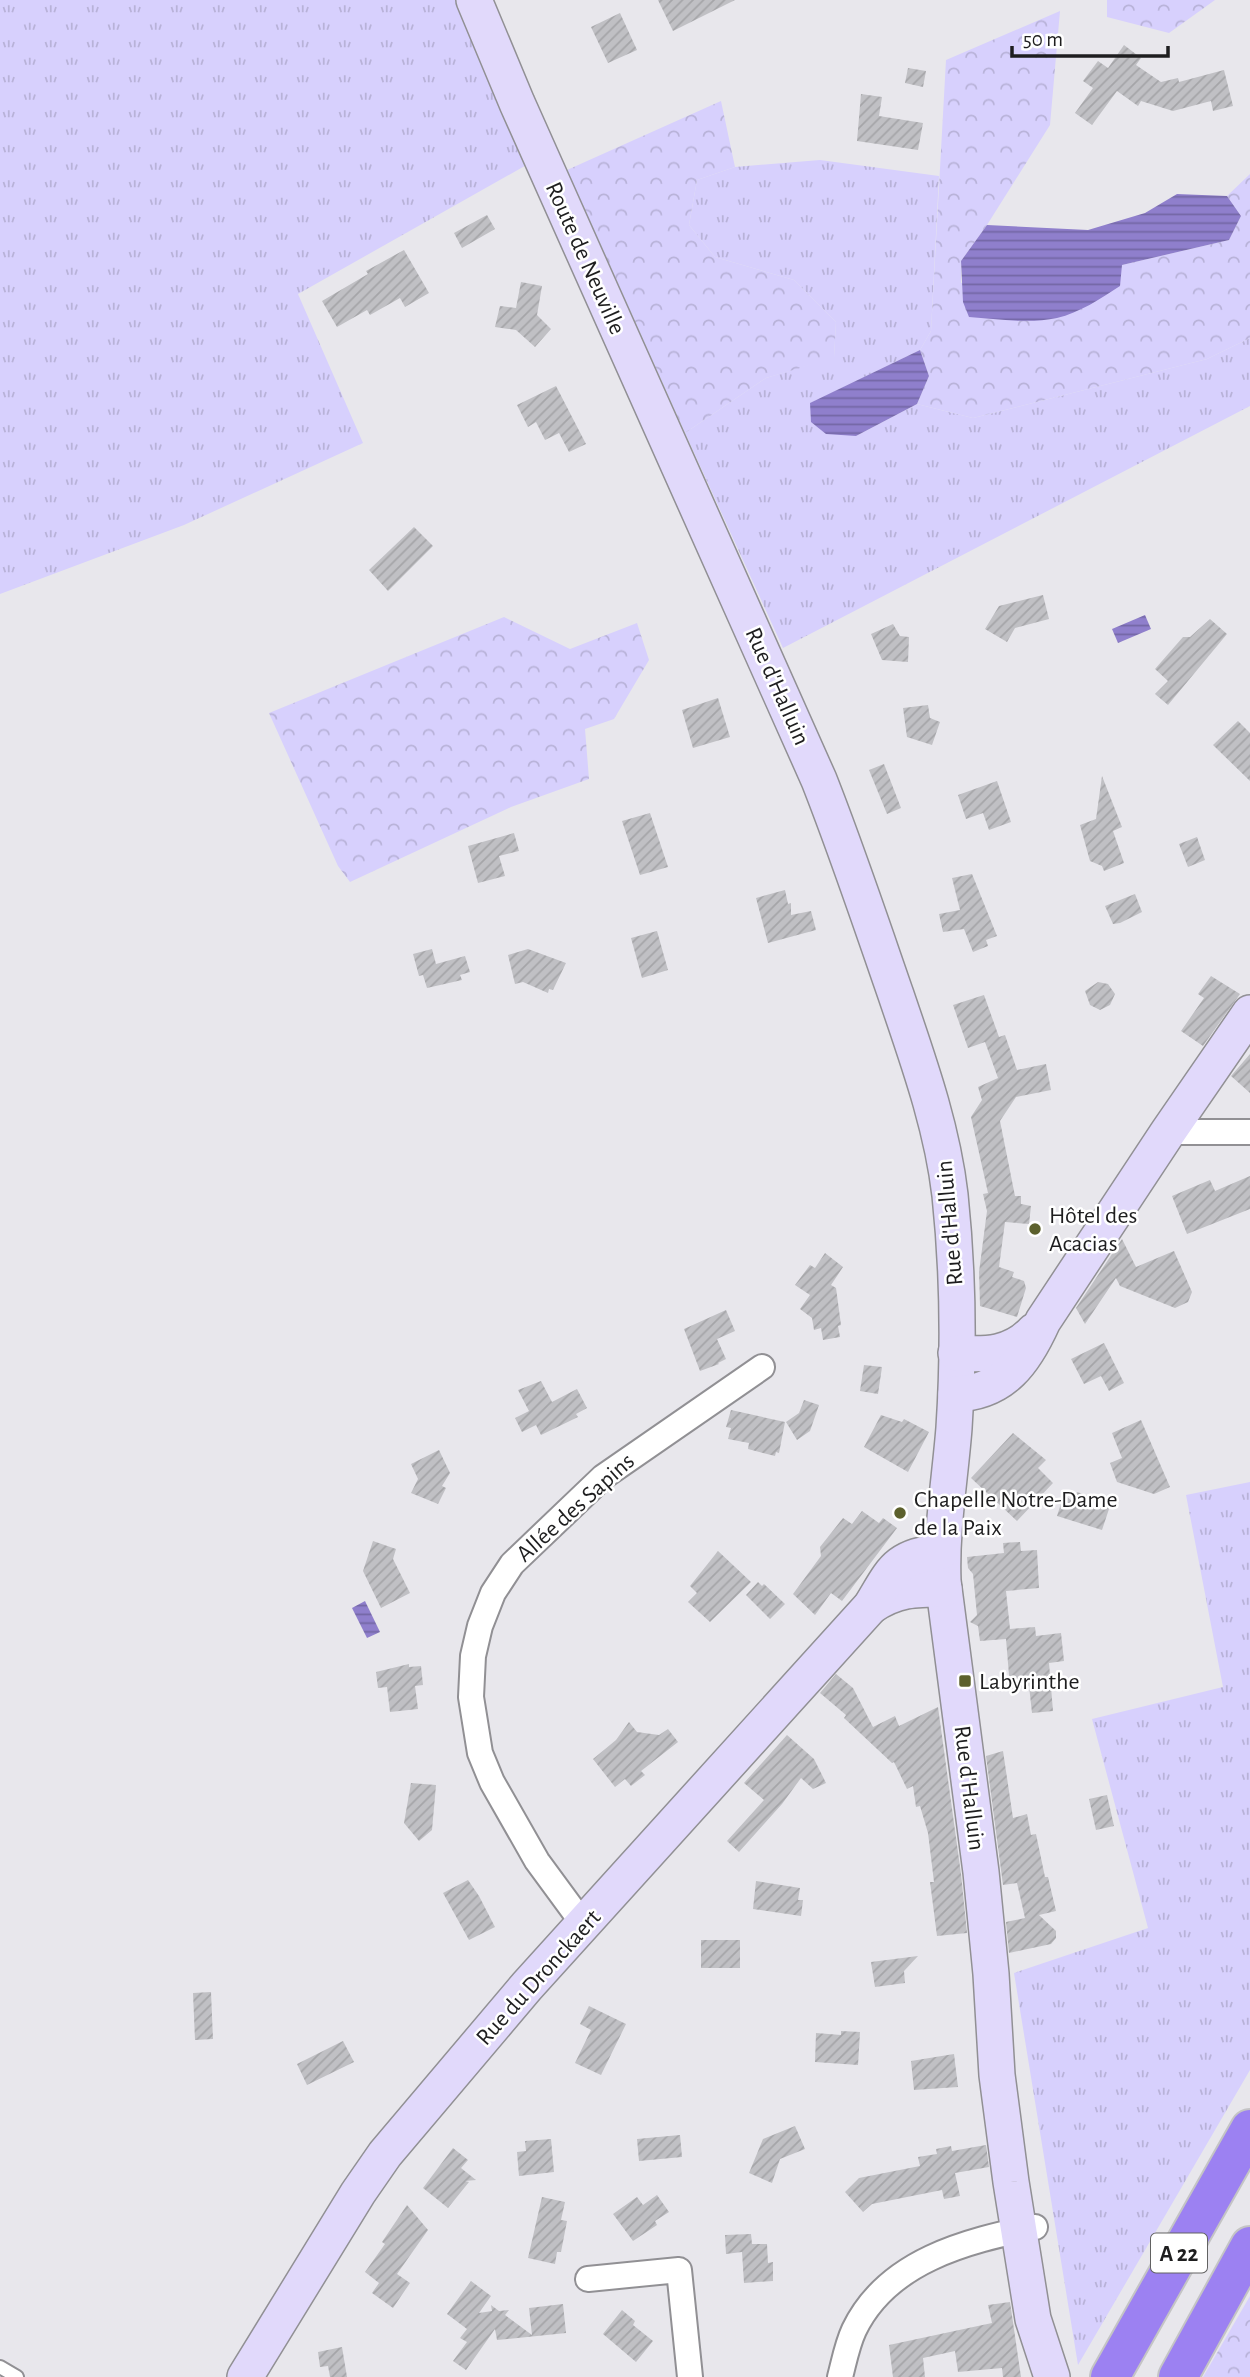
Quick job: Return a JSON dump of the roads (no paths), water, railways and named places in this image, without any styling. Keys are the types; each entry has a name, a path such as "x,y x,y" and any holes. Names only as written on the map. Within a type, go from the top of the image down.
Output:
{"highway":[{"name":"A 22","path":"1110,2377 1250,2129"},
{"name":"A 22","path":"1178,2377 1250,2246"}],"main road":[{"name":"Route de Neuville","path":"474,0 701,515"},
{"name":"Rue d'Halluin","path":"701,515 819,780 855,874 938,1129 950,1195 956,1353 956,1394 942,1551 944,1590 981,1872 991,1974 1019,2121 1033,2319 1052,2377"},
{"path":"956,1394 988,1389 1006,1377 1035,1339 1044,1321 1168,1132 1250,1013"},
{"path":"956,1353 979,1355 1005,1352 1018,1345 1044,1321"},
{"name":"Rue du Dronckaert","path":"245,2377 352,2201 379,2163 527,1986 871,1606 894,1568 911,1558 942,1551"},
{"name":"Rue du Dronckaert","path":"871,1606 902,1591 944,1590"},
{"name":"Rue d'Halluin","path":"1027,2228 1060,2377"}],"street":[{"path":"1168,1132 1250,1132"},
{"name":"Allée des Sapins","path":"584,1925 537,1861 492,1782 481,1753 471,1697 473,1657 480,1626 493,1593 512,1564 603,1476 762,1367"},
{"path":"840,2377 853,2331 870,2305 891,2283 917,2264 948,2250 1027,2228"},
{"path":"588,2279 679,2270 690,2377"}],"lane":[{"path":"0,2367 18,2377"}],"place":[{"name":"Hôtel des Acacias","path":"1035,1229"},
{"name":"Chapelle Notre-Dame de la Paix","path":"900,1513"},
{"name":"Labyrinthe","path":"965,1681"}]}
